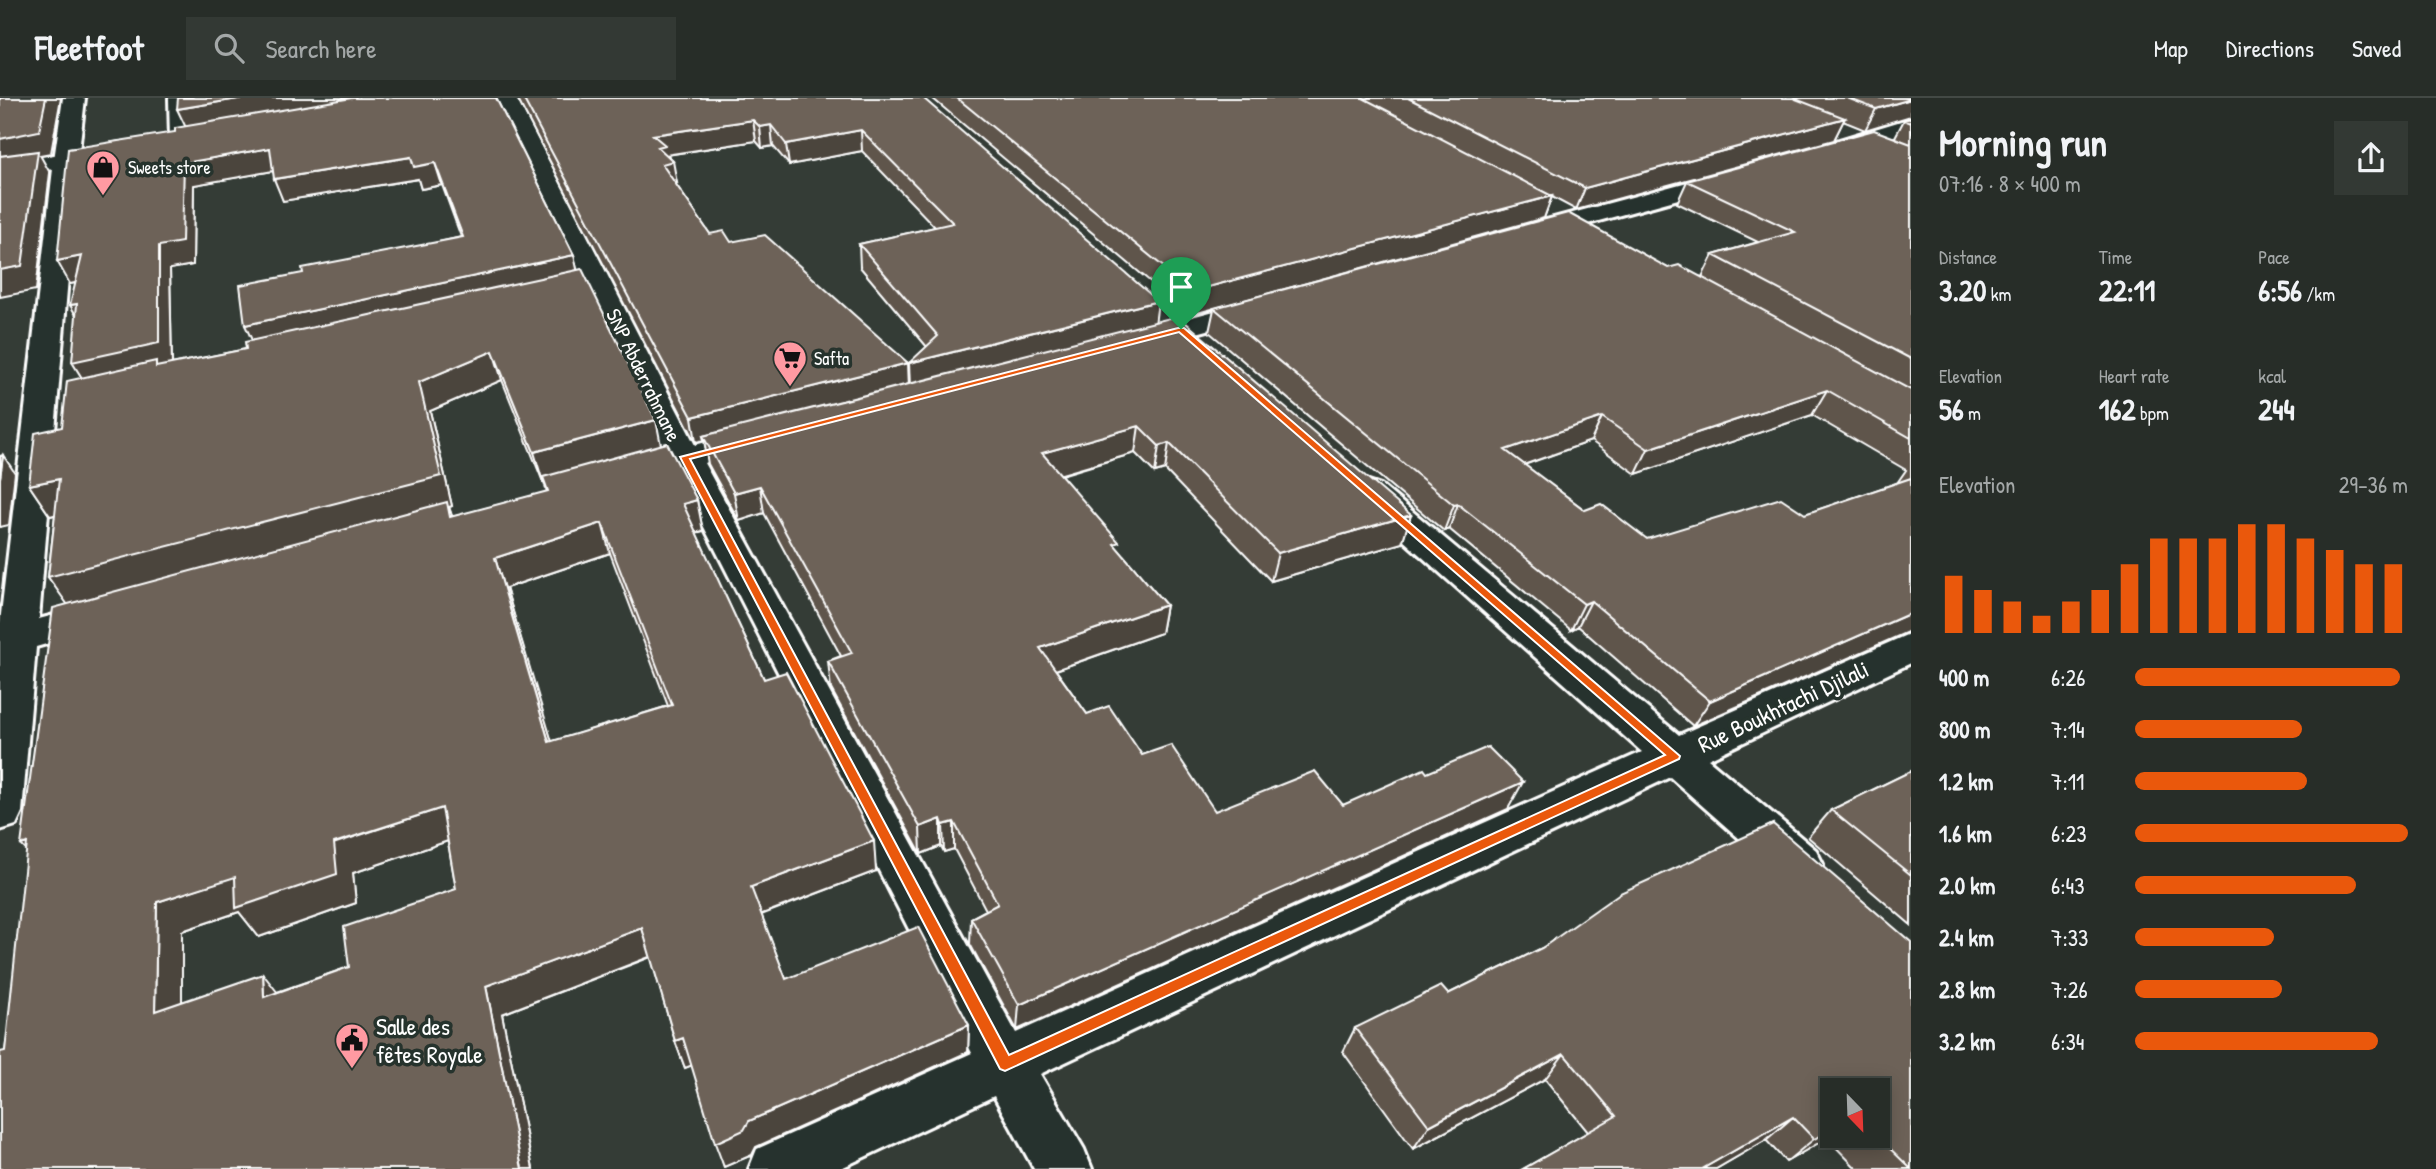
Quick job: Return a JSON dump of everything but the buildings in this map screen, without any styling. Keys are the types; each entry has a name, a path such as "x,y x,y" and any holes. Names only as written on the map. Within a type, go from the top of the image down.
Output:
{"street":[{"path":"0,812 9,640 56,405 66,160 74,98"},
{"name":"SNP Abderrahmane","path":"505,98 586,287 685,457 1005,1064 1064,1169"},
{"path":"181,139 181,103 208,104"},
{"path":"1811,155 1911,125"},
{"path":"1829,127 1899,156"},
{"path":"0,171 208,135"},
{"path":"1504,239 1757,170"},
{"path":"1535,201 1607,240"},
{"path":"1114,347 1191,338 1288,299"},
{"path":"1150,303 1191,338"},
{"path":"605,479 778,433"},
{"path":"1349,475 1829,888"},
{"path":"9,640 125,609"},
{"name":"Rue Boukhtachi Djilali","path":"777,1169 1911,647"}],"place":[{"name":"Sweets store","path":"103,197"},
{"name":"Safta","path":"790,388"},
{"name":"Salle des fêtes Royale","path":"352,1070"}],"route":[{"path":"1181,329 1674,756 1005,1064 685,457 1181,329"}]}
